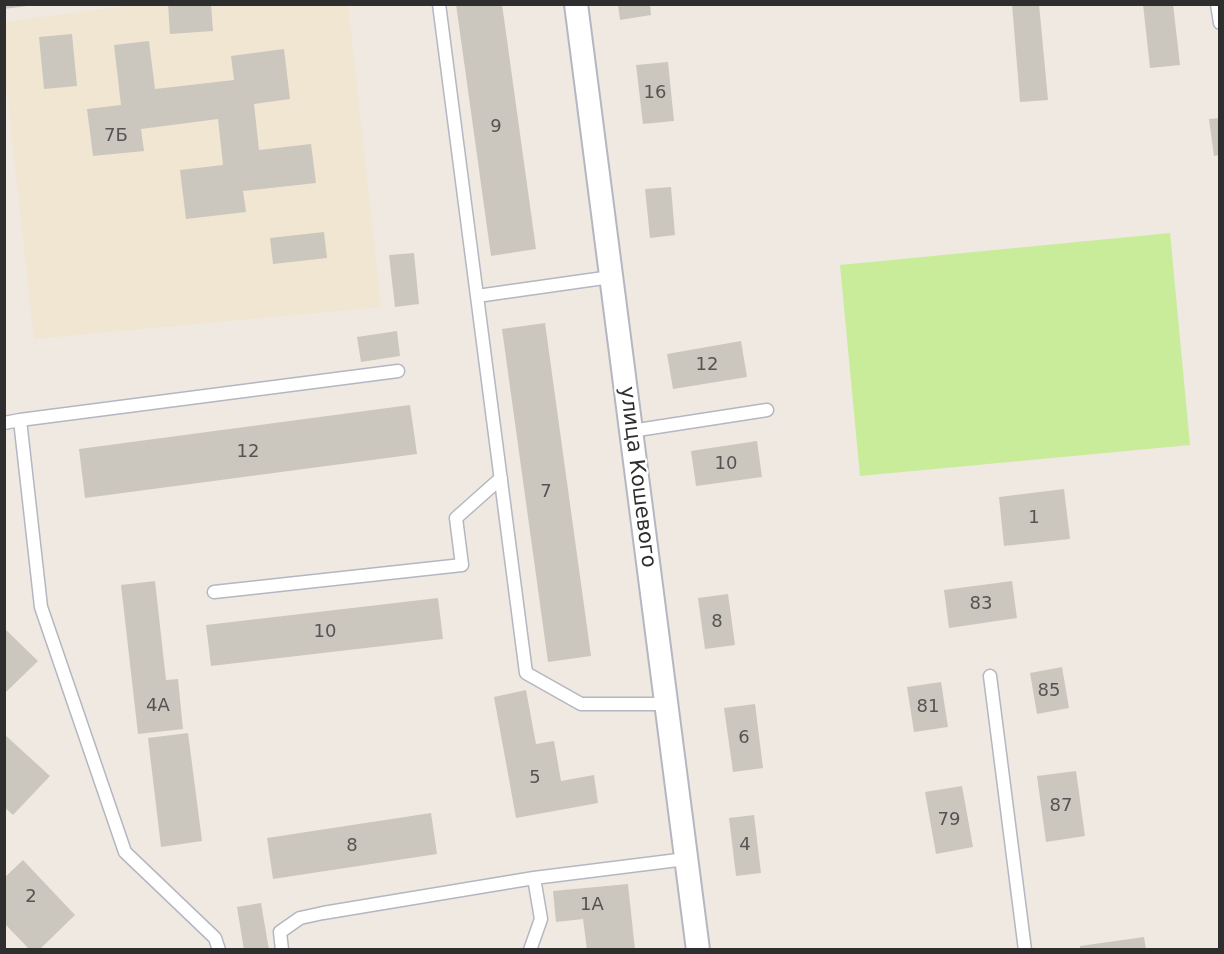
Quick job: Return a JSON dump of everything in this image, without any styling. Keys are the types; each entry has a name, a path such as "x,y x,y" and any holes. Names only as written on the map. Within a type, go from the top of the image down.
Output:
{"street":[{"name":"улица Кошевого","path":"576,4 698,950"}],"lane":[{"path":"439,4 526,673 581,704 666,704"},
{"path":"1217,4 1220,23"},
{"path":"477,296 611,277"},
{"path":"4,423 398,371"},
{"path":"631,431 767,410"},
{"path":"20,420 41,607 125,852 215,938 219,950"},
{"path":"214,592 462,565 456,518 501,478"},
{"path":"990,676 1025,950"},
{"path":"282,950 280,932 300,918 534,878 686,859"},
{"path":"530,950 542,919 534,878"}],"shaded area":[{"path":"142,4 348,5 381,307 34,339 5,76 4,22"}],"green space":[{"path":"1170,233 1190,445 860,476 840,265"}],"building":[{"path":"4,4 27,4 27,6 4,9"},
{"path":"168,4 211,4 213,31 170,34"},
{"path":"456,4 502,4 536,249 491,256"},
{"path":"618,4 650,4 651,15 620,20"},
{"path":"1012,4 1039,4 1048,100 1020,102"},
{"path":"1143,4 1173,4 1180,65 1150,68"},
{"path":"72,34 77,86 44,89 39,37"},
{"path":"149,41 155,89 234,80 231,56 284,49 290,99 254,104 259,150 311,144 316,183 243,191 246,212 186,219 180,170 223,165 218,119 141,129 144,151 93,156 87,109 121,105 114,45"},
{"path":"668,62 674,121 643,124 636,65"},
{"path":"1220,118 1220,155 1214,156 1209,119"},
{"path":"671,187 675,235 650,238 645,189"},
{"path":"324,232 327,258 273,264 270,238"},
{"path":"414,253 419,304 395,307 389,255"},
{"path":"545,323 591,656 548,662 502,329"},
{"path":"397,331 400,356 361,362 357,337"},
{"path":"741,341 747,377 673,389 667,354"},
{"path":"410,405 417,454 85,498 79,449"},
{"path":"757,441 762,477 696,486 691,451"},
{"path":"1064,489 1070,539 1004,546 999,497"},
{"path":"155,581 166,680 178,679 183,729 138,734 121,585"},
{"path":"1012,581 1017,618 949,628 944,590"},
{"path":"728,594 735,645 705,649 698,598"},
{"path":"438,598 443,639 211,666 206,625"},
{"path":"4,628 38,661 4,694"},
{"path":"1062,667 1069,708 1037,714 1030,673"},
{"path":"941,682 948,727 914,732 907,687"},
{"path":"526,690 536,744 554,741 561,781 594,775 598,803 516,818 494,697"},
{"path":"755,704 763,768 733,772 724,708"},
{"path":"188,733 202,841 161,847 148,738"},
{"path":"4,734 50,776 13,815 4,807"},
{"path":"1076,771 1085,836 1046,842 1037,776"},
{"path":"962,786 973,847 936,854 925,792"},
{"path":"431,813 437,854 273,879 267,838"},
{"path":"754,815 761,873 736,876 729,818"},
{"path":"23,860 75,915 39,950 30,950 4,923 4,878"},
{"path":"628,884 635,950 587,950 583,919 556,922 553,891"},
{"path":"261,903 269,950 244,950 237,907"},
{"path":"1144,937 1146,950 1080,950 1080,946"}]}
